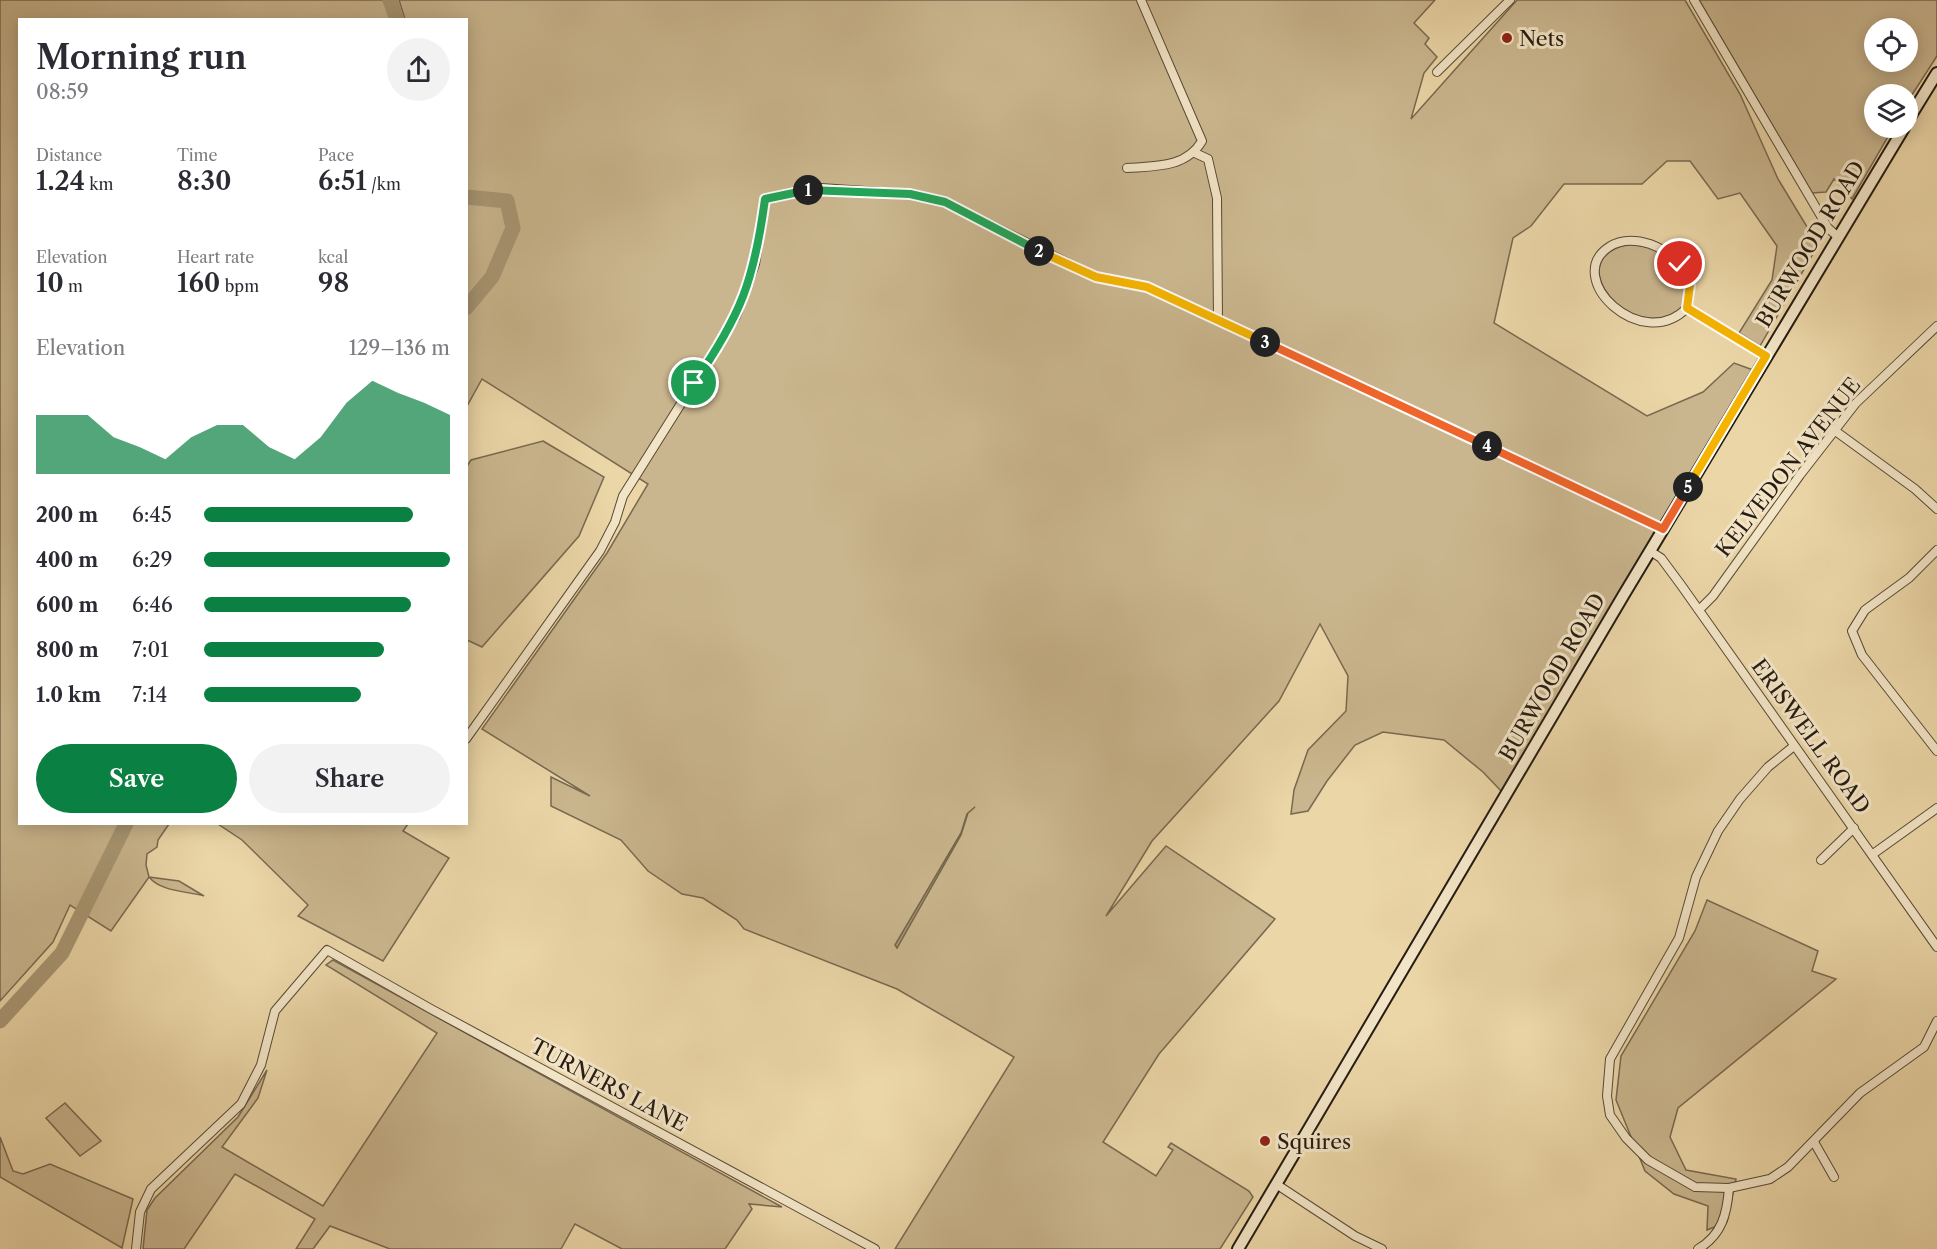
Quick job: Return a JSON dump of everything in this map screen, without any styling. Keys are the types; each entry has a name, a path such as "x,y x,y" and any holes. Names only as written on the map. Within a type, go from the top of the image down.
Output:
{"street":[{"path":"1141,0 1208,159 1217,198 1218,320"},
{"path":"1437,72 1510,0"},
{"path":"1694,0 1828,228 1837,236"},
{"path":"1918,104 1937,73"},
{"name":"BURWOOD ROAD","path":"1238,1249 1837,236 1898,138"},
{"path":"1127,168 1174,164 1195,153 1202,141"},
{"path":"1195,153 1208,159"},
{"path":"468,737 600,551 615,522 623,496 736,316 755,264 765,199 821,188 910,194 945,202 1096,277 1147,287 1663,529"},
{"path":"1627,241 1643,242 1663,250 1680,264 1688,278 1691,292 1687,308 1675,319 1660,323 1643,322 1625,315 1613,307 1600,290 1596,277 1598,259 1613,244 1627,241"},
{"path":"1687,308 1766,356"},
{"name":"KELVEDON AVENUE","path":"1699,610 1713,596 1834,430 1866,393 1937,326"},
{"path":"1834,430 1915,489 1937,509"},
{"path":"1937,550 1909,578 1865,610 1852,631 1862,655 1937,751"},
{"name":"ERISWELL ROAD","path":"1650,551 1663,560 1937,947"},
{"path":"1794,746 1768,767 1740,799 1719,831 1696,876 1679,938 1610,1059 1608,1072 1610,1115 1626,1138 1648,1160 1695,1187 1729,1188 1770,1179 1788,1167 1860,1093 1924,1047 1937,1021"},
{"path":"1873,854 1937,808"},
{"path":"1821,860 1854,828"},
{"name":"TURNERS LANE","path":"135,1249 144,1199 151,1189 241,1104 261,1065 275,1011 327,950 431,1010 875,1249"},
{"path":"1814,1142 1834,1178"},
{"path":"1276,1184 1355,1236 1382,1249"},
{"path":"1698,1249 1708,1243 1726,1216 1729,1188"}],"shaded area":[{"path":"0,0 390,0 397,18 18,18 18,825 168,825 158,840 157,847 147,854 146,865 149,877 111,931 70,905 53,942 0,1001"},
{"path":"399,0 1435,0 1414,23 1429,38 1425,44 1437,57 1424,73 1411,119 1517,0 1685,0 1740,94 1778,179 1818,245 1760,346 1739,333 1772,280 1777,246 1740,193 1718,199 1690,161 1667,161 1642,184 1564,184 1531,226 1513,238 1494,323 1647,416 1703,392 1734,363 1753,370 1502,792 1483,772 1444,740 1383,732 1355,745 1327,781 1308,811 1291,814 1294,790 1308,750 1346,711 1348,676 1320,624 1279,701 1152,841 1106,916 1166,846 1275,919 1159,1054 1103,1142 1156,1176 1173,1150 1168,1147 1171,1143 1249,1191 1253,1197 1220,1249 895,1249 1014,1057 897,989 744,929 737,920 703,898 682,894 648,871 621,840 551,806 551,777 590,796 482,729 607,553 648,484 482,379 468,404 468,18 405,18"},
{"path":"1699,0 1937,0 1937,56 1918,85 1864,84 1864,138 1887,138 1852,199 1834,179 1826,192 1812,193"},
{"path":"1632,244 1659,251 1678,270 1686,296 1684,304 1678,311 1669,316 1650,318 1632,313 1616,303 1605,290 1599,276 1601,262 1611,251"},
{"path":"543,441 604,477 579,536 482,647 468,640 468,464 471,460"},
{"path":"968,813 961,835 897,948 895,945 961,833"},
{"path":"220,825 407,825 403,831 449,858 383,961 298,916 308,905 242,840"},
{"path":"149,877 179,881 204,896 160,886"},
{"path":"1707,900 1818,951 1812,971 1836,979 1678,1108 1670,1137 1686,1170 1736,1179 1727,1222 1707,1230 1708,1206 1674,1194 1645,1171 1616,1100 1621,1056 1695,931"},
{"path":"333,960 782,1207 749,1204 752,1209 725,1249 622,1249 575,1224 561,1249 390,1249 330,1226 313,1249 296,1249 315,1219 235,1174 184,1249 143,1249 147,1210 155,1198 238,1117 267,1070 258,1098 222,1147 323,1206 437,1033 326,965"},
{"path":"65,1103 101,1141 80,1156 46,1118"},
{"path":"0,1137 13,1171 23,1174 50,1164 133,1199 122,1248 0,1177"}],"waterway":[{"path":"390,0 396,18"},
{"path":"468,197 507,201 513,228 492,277 468,306"},
{"path":"0,1021 62,953 126,825"}],"place":[{"name":"Nets","path":"1507,38"},
{"name":"Squires","path":"1265,1141"}],"route":[{"path":"694,383 717,349 746,295 755,264 765,199 796,191 821,188 910,194 945,202 976,216 1019,241 1096,277 1147,287 1663,529 1766,356 1687,308 1691,292 1690,285 1680,264"}]}
